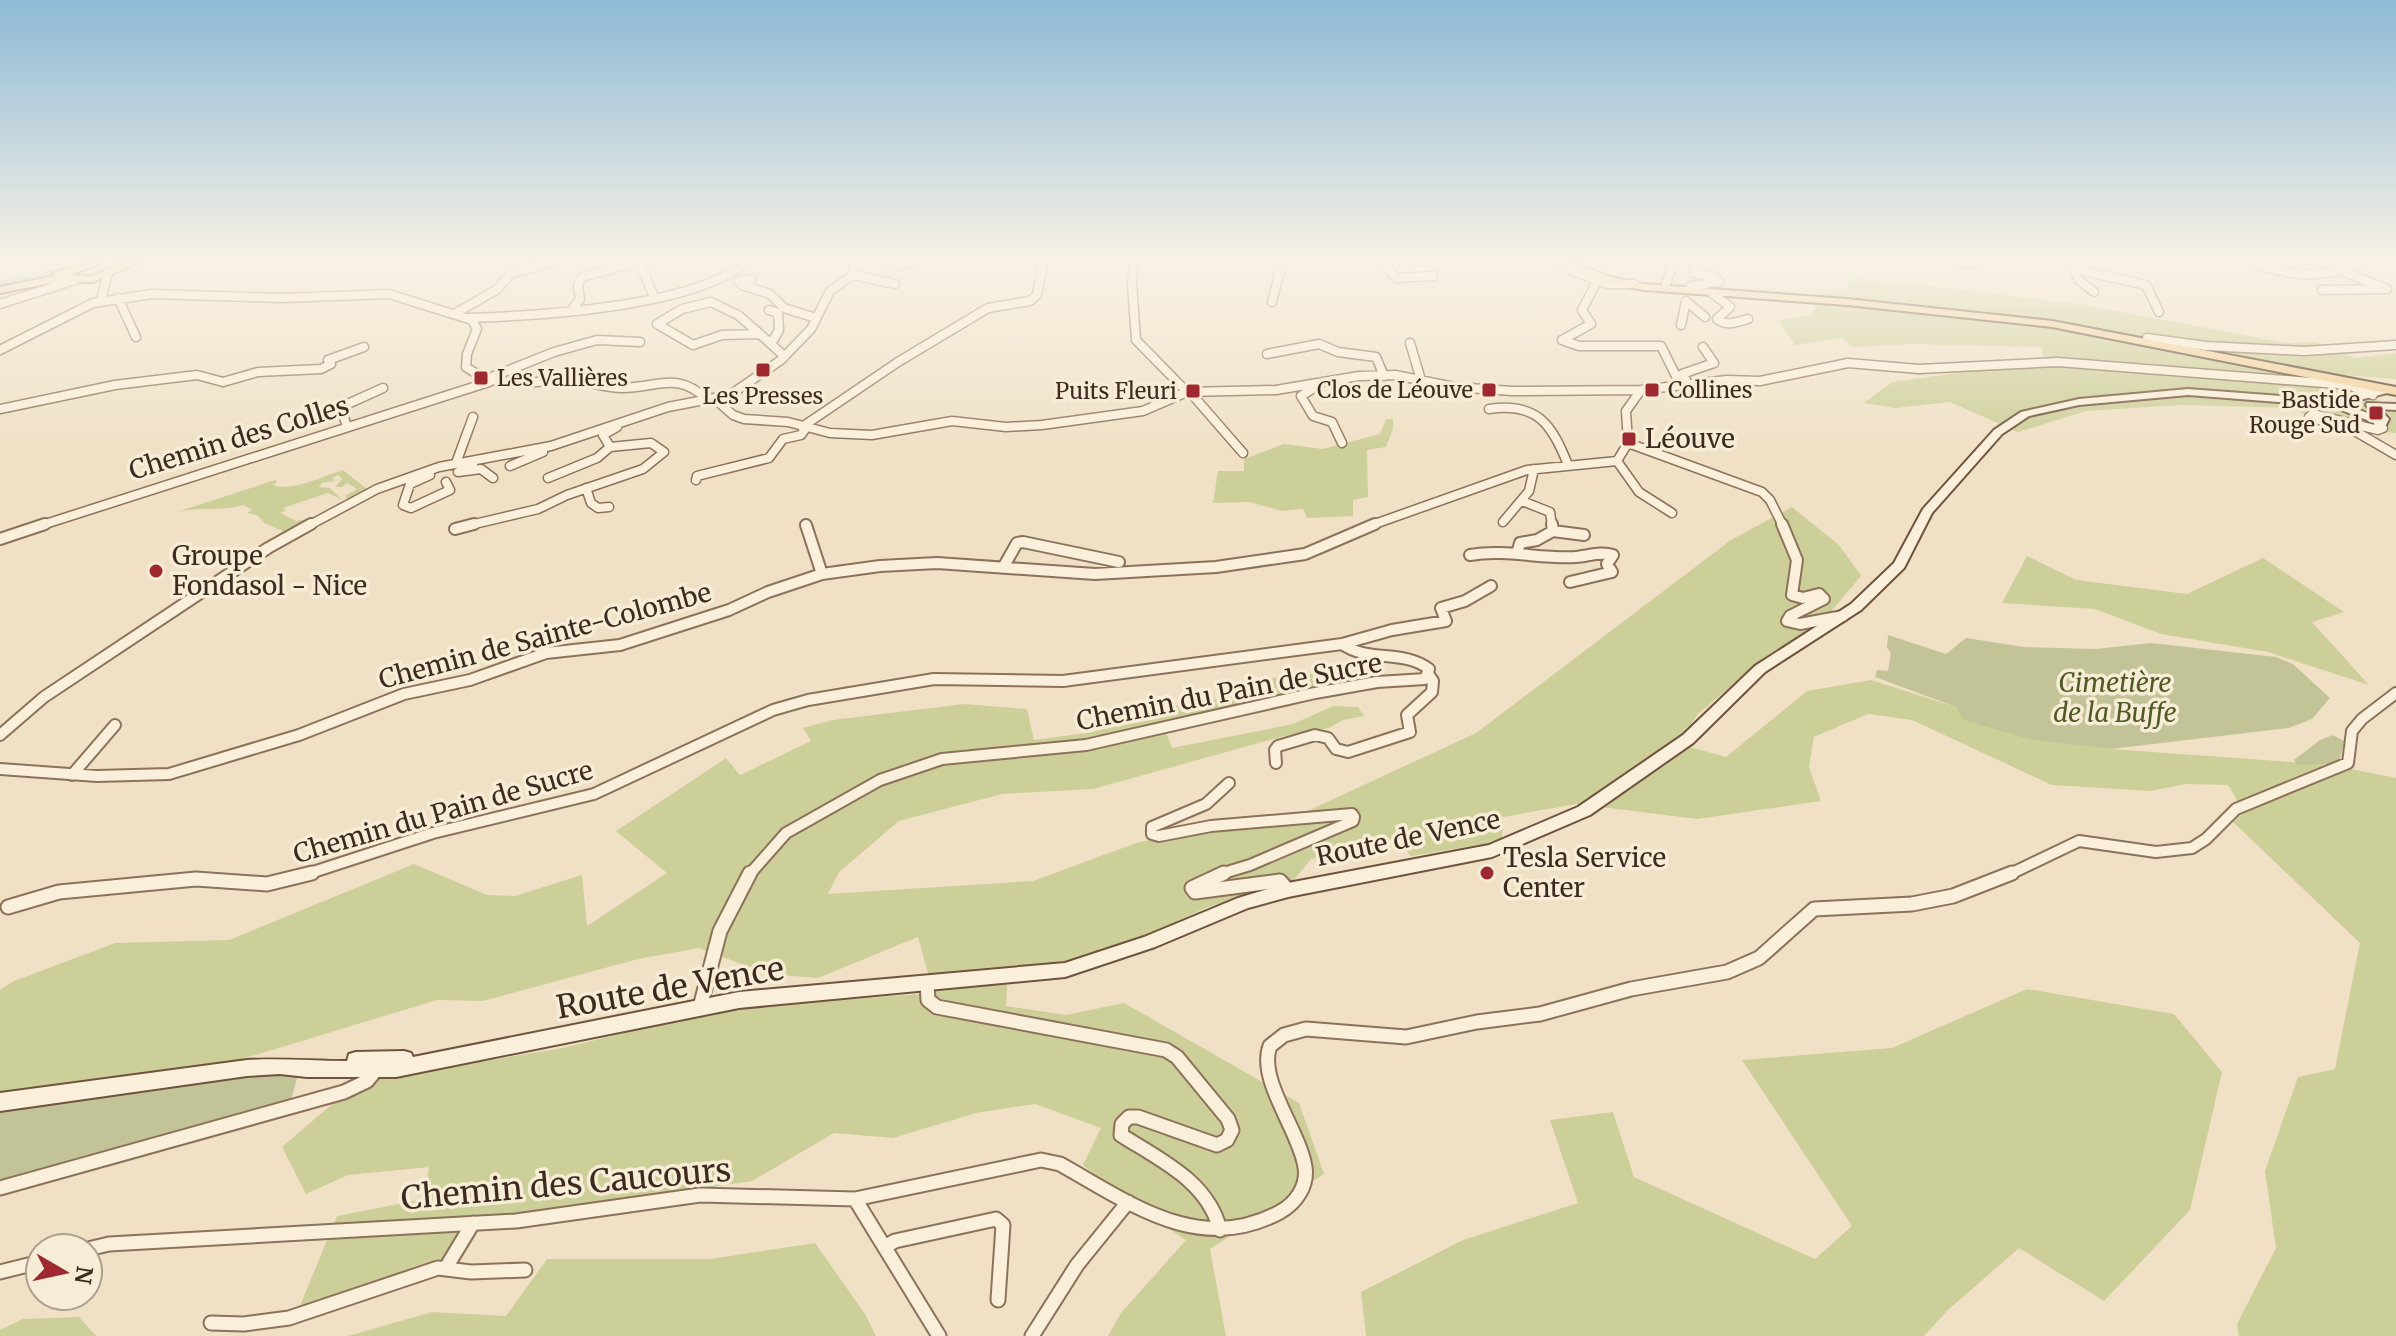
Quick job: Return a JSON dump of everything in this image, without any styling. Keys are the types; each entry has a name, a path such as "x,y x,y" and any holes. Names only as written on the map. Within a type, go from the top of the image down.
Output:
{"main road":[{"path":"2053,325 2165,341 2383,388"},
{"path":"2063,325 2383,388"},
{"name":"Route de Vence","path":"365,1067 421,1062 531,1044 739,1000 1065,970 1149,942 1244,903 1288,890 1492,851 1568,819 1688,739 1760,669 1843,616 1893,572 1906,555 1927,512 2006,425 2036,410 2079,402 2188,392 2333,403 2383,388"},
{"path":"2333,403 2382,423 2383,419 2371,405 2396,407"},
{"path":"0,1102 280,1066 365,1067 421,1062"}],"street":[{"path":"0,350 50,325"},
{"path":"131,325 136,337"},
{"path":"474,325 477,329 467,354 466,367 487,381 529,384 584,381 619,388 679,382 692,385 738,418 788,422 830,433 872,435 961,420 1024,427 1143,411 1187,392 1245,392 1316,384 1330,379 1384,376 1454,387 1512,391 1641,390 1699,383 1760,381 1848,363 1919,369 2058,362 2383,388"},
{"path":"659,325 693,345 722,335 760,334"},
{"path":"753,325 784,356"},
{"path":"771,344 778,336 779,325"},
{"path":"510,466 551,446 623,420 735,392 784,356 812,325"},
{"path":"696,480 697,476 769,458 783,439 801,435 804,427 898,362 959,325"},
{"path":"1135,325 1136,340 1243,453"},
{"path":"1589,325 1562,340 1579,346 1661,346 1681,386"},
{"name":"Chemin des Colles","path":"0,539 487,381 597,340 640,342"},
{"path":"2165,341 2304,351 2396,345"},
{"path":"2165,341 2187,349"},
{"path":"1410,343 1421,380"},
{"path":"1267,354 1324,345 1338,352 1376,357 1384,376"},
{"path":"0,409 83,390 197,375 223,382 258,372 321,369 331,364 328,360 364,347"},
{"path":"1699,383 1681,376 1714,363 1703,347"},
{"path":"1316,384 1316,388 1301,396 1313,416 1332,422 1342,443"},
{"path":"347,427 341,407 383,388"},
{"path":"1641,390 1626,411 1628,443 1617,461 1639,492 1672,513"},
{"path":"1489,409 1514,408 1542,418 1558,437 1568,465"},
{"path":"2382,423 2378,423 2383,428 2378,430 2313,414 2309,417 2353,430 2396,455"},
{"path":"456,463 473,417"},
{"path":"610,447 603,435 626,423 623,420"},
{"path":"455,529 522,515 586,488 643,469 664,452 651,443 610,447 597,458 548,478"},
{"path":"1628,443 1762,492 1770,500 1796,553 1792,595 1797,598 1819,594 1824,599 1790,616 1787,621 1798,626 1832,615 1843,616"},
{"path":"0,735 44,697 285,538 377,489 439,467 551,446"},
{"path":"480,457 458,472 481,469 493,478"},
{"name":"Chemin de Sainte-Colombe","path":"0,769 72,775 154,776 184,770 299,735 404,694 470,680 546,653 620,645 712,616 822,574 880,566 937,563 1071,573 1216,567 1297,555 1506,476 1534,469 1617,461"},
{"path":"439,467 435,473 410,484 403,505 411,508 450,490 446,482"},
{"path":"1503,522 1535,480 1534,469"},
{"path":"586,488 591,503 598,508 609,507"},
{"path":"1522,501 1550,512 1553,531"},
{"path":"806,525 822,574"},
{"path":"1518,550 1520,543 1537,540 1553,531 1584,535"},
{"path":"1004,566 1017,543 1023,542 1119,562"},
{"path":"1470,555 1518,550 1561,556 1603,552 1613,555 1607,564 1612,572 1570,582"},
{"path":"1342,644 1392,630 1446,621 1441,608 1465,601 1491,586"},
{"name":"Chemin du Pain de Sucre","path":"8,907 59,892 196,879 267,884 338,866 433,833 594,794 773,710 808,700 934,679 1063,681 1342,644 1348,650 1369,657 1415,659 1429,669 1425,679 1377,682 1315,693 1086,745 942,759 880,780 786,833 749,874 720,931 700,1007"},
{"path":"1276,763 1275,750 1278,746 1315,735 1328,738 1336,749 1348,752 1410,732 1407,715 1432,692 1433,681 1429,675"},
{"name":"Chemin des Caucours","path":"104,1245 516,1221 700,1195 855,1199 1024,1161 1041,1160 1060,1164 1174,1224 1220,1230 1274,1216 1295,1202 1305,1183 1306,1171 1299,1142 1269,1069 1267,1054 1270,1045 1281,1037 1313,1028 1403,1038 1481,1022 1530,1016 1628,990 1742,967 1774,947 1814,909 1912,904 1953,896 1997,880 2079,841 2156,852 2192,848 2206,839 2236,809 2348,763 2351,756 2348,740 2352,729 2396,693"},
{"path":"72,775 115,725"},
{"name":"Route de Vence","path":"1229,783 1226,790 1198,808 1152,827 1152,834 1159,836 1211,826 1352,814 1354,817 1353,821 1320,831 1250,865 1196,883 1192,888 1195,892 1280,881 1288,890"},
{"path":"927,983 928,1000 937,1007 1166,1050 1177,1057 1228,1119 1232,1130 1227,1140 1217,1145 1138,1117 1129,1117 1122,1124 1121,1135 1197,1187 1212,1202 1220,1230"},
{"path":"0,1188 344,1092 367,1081 365,1067"},
{"path":"855,1199 857,1207 886,1246 939,1336"},
{"path":"1032,1336 1077,1265 1128,1202"},
{"path":"886,1246 895,1241 996,1219 1003,1225 998,1300"},
{"path":"447,1266 473,1223"},
{"path":"0,1272 24,1266"},
{"path":"211,1323 244,1324 289,1318 421,1271 447,1266 470,1272 505,1267 525,1270"}],"green space":[{"path":"1782,325 2193,325 2286,343 2315,342 2355,358 2396,353 2396,379 2332,374 2396,411 2396,433 2336,427 2290,408 2182,405 2086,411 2018,432 1950,402 1895,408 1864,403 1892,382 2001,367 2084,367 2052,363 2042,354 2042,347 1912,344 1853,347 1842,338 1795,345"},
{"path":"1386,419 1393,419 1393,429 1386,447 1367,450 1368,497 1353,500 1353,516 1307,518 1303,509 1282,511 1249,502 1213,503 1218,471 1244,471 1244,459 1284,444 1323,449 1380,434"},
{"path":"343,470 368,490 348,500 345,496 357,489 347,483 335,487 342,479 338,475 332,478 335,481 322,483 319,487 330,488 342,500 328,493 283,508 286,510 281,513 296,521 316,517 241,563 283,531 264,523 257,515 247,513 252,510 243,505 177,512 275,480 277,482 273,485 290,486"},
{"path":"1792,507 1839,545 1861,576 1815,631 1770,653 1697,715 1679,744 1726,757 1807,691 1871,680 1956,707 2032,740 2331,765 2396,778 2396,1336 2239,1336 2237,1324 2276,1248 2265,1171 2298,1077 2335,1069 2360,943 2233,822 2244,812 2228,785 2187,784 2150,791 2052,785 1912,720 1868,714 1814,737 1809,767 1821,801 1697,819 1576,804 1503,817 1502,841 1411,856 1395,838 1311,859 1294,880 1208,907 1145,936 1091,956 1008,973 1006,1006 1066,1015 1124,1003 1299,1103 1324,1174 1210,1249 1226,1336 1108,1336 1121,1313 1186,1240 1128,1202 1083,1165 1101,1128 1035,1104 976,1113 893,1138 834,1133 752,1181 479,1222 457,1253 297,1313 337,1216 424,1199 429,1167 348,1175 306,1194 282,1147 338,1099 380,1078 563,1048 721,1009 921,994 928,973 918,937 818,978 768,974 699,948 638,959 483,1001 437,1000 209,1069 0,1092 0,990 14,981 115,943 229,940 414,864 487,895 515,896 582,875 587,926 667,873 616,831 726,758 740,775 811,741 803,728 832,720 964,704 1027,709 1034,740 1094,732 1112,716 1262,692 1272,678 1320,673 1331,694 1165,730 1172,748 1293,724 1333,706 1358,707 1364,716 1343,720 1329,728 1284,736 1093,789 1002,794 899,821 839,872 828,894 1033,881 1139,842 1301,814 1476,733 1731,540"},
{"path":"2027,556 2076,580 2187,594 2263,558 2344,612 2312,622 2369,685 2268,652 2161,634 2095,609 2002,603"},
{"name":"Cimetière de la Buffe","path":"1888,635 1946,654 1966,638 2024,647 2095,649 2151,643 2276,657 2293,664 2330,698 2312,719 2289,728 2111,749 2032,740 1964,720 1956,707 1875,677 1877,670 1888,671 1891,653 1887,648"},
{"path":"2333,735 2344,741 2340,759 2333,764 2297,765 2294,760 2320,740"},
{"path":"2027,989 2174,1014 2222,1072 2190,1210 2104,1301 2019,1248 1949,1309 1924,1336 1366,1336 1361,1292 1463,1240 1578,1203 1550,1120 1613,1112 1634,1177 1815,1259 1852,1226 1742,1060 1892,1048"},
{"path":"267,1075 298,1075 291,1100 0,1186 0,1109"},
{"path":"815,1243 865,1314 876,1336 348,1336 432,1312 506,1316 547,1259 710,1259"},
{"path":"79,1317 96,1336 0,1336 0,1330 23,1319"}],"place":[{"name":"Les Presses","path":"763,370"},
{"name":"Les Vallières","path":"481,378"},
{"name":"Clos de Léouve","path":"1489,390"},
{"name":"Collines","path":"1652,390"},
{"name":"Puits Fleuri","path":"1193,391"},
{"name":"Bastide Rouge Sud","path":"2376,413"},
{"name":"Léouve","path":"1629,439"},
{"name":"Groupe Fondasol - Nice","path":"156,571"},
{"name":"Tesla Service Center","path":"1487,873"}]}
